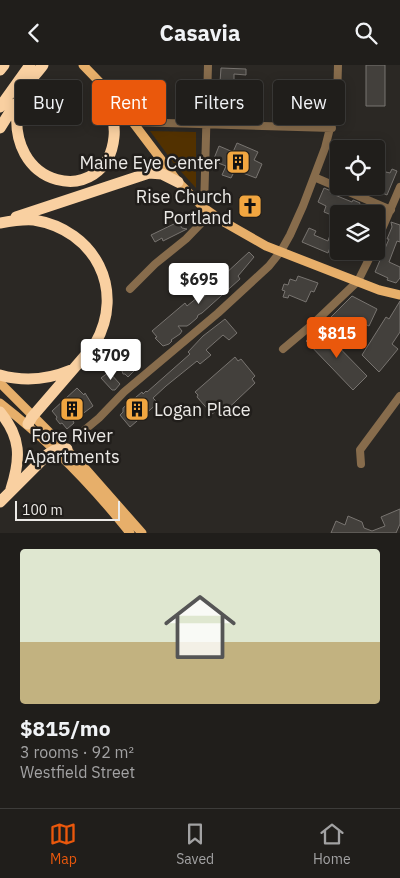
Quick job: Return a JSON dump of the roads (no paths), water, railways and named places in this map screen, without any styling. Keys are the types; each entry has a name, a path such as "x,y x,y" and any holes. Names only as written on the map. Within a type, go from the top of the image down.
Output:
{"highway":[{"path":"0,70 4,65"},
{"path":"0,107 30,65"},
{"path":"32,80 44,65"},
{"path":"0,128 15,104"},
{"path":"15,122 13,134 17,151 24,163 32,171 48,179 63,182 85,177 101,166 108,158 112,148 113,125"},
{"path":"0,223 149,173 162,174 178,182"},
{"path":"0,223 34,220 59,227 81,242 91,252 99,265 107,289 105,322 95,344 30,421"},
{"path":"0,375 16,379 40,379 53,377 75,368"},
{"path":"0,412 11,425 17,443 17,469 12,489"},
{"path":"0,502 48,454 61,449"}],"main road":[{"path":"82,65 98,80"},
{"path":"95,65 99,80"},
{"path":"135,125 178,182 208,211 224,222 266,246 400,295"},
{"path":"0,383 30,421 61,449 142,533"},
{"path":"0,403 30,421"},
{"path":"61,449 130,533"}],"street":[{"path":"207,80 208,65"},
{"path":"81,433 99,418 124,392 218,313 269,266 281,251 290,235 332,128 337,100 338,65"},
{"path":"130,289 155,264 186,239 208,211 206,125"},
{"path":"256,125 332,128"},
{"path":"314,177 391,211"},
{"path":"385,224 400,187"},
{"path":"283,349 314,323 358,281 368,260"},
{"path":"361,464 360,450 400,396"}],"place":[{"name":"Maine Eye Center","path":"238,162"},
{"name":"Rise Church Portland","path":"250,206"},
{"name":"Fore River Apartments","path":"72,409"},
{"name":"Logan Place","path":"137,409"}]}
